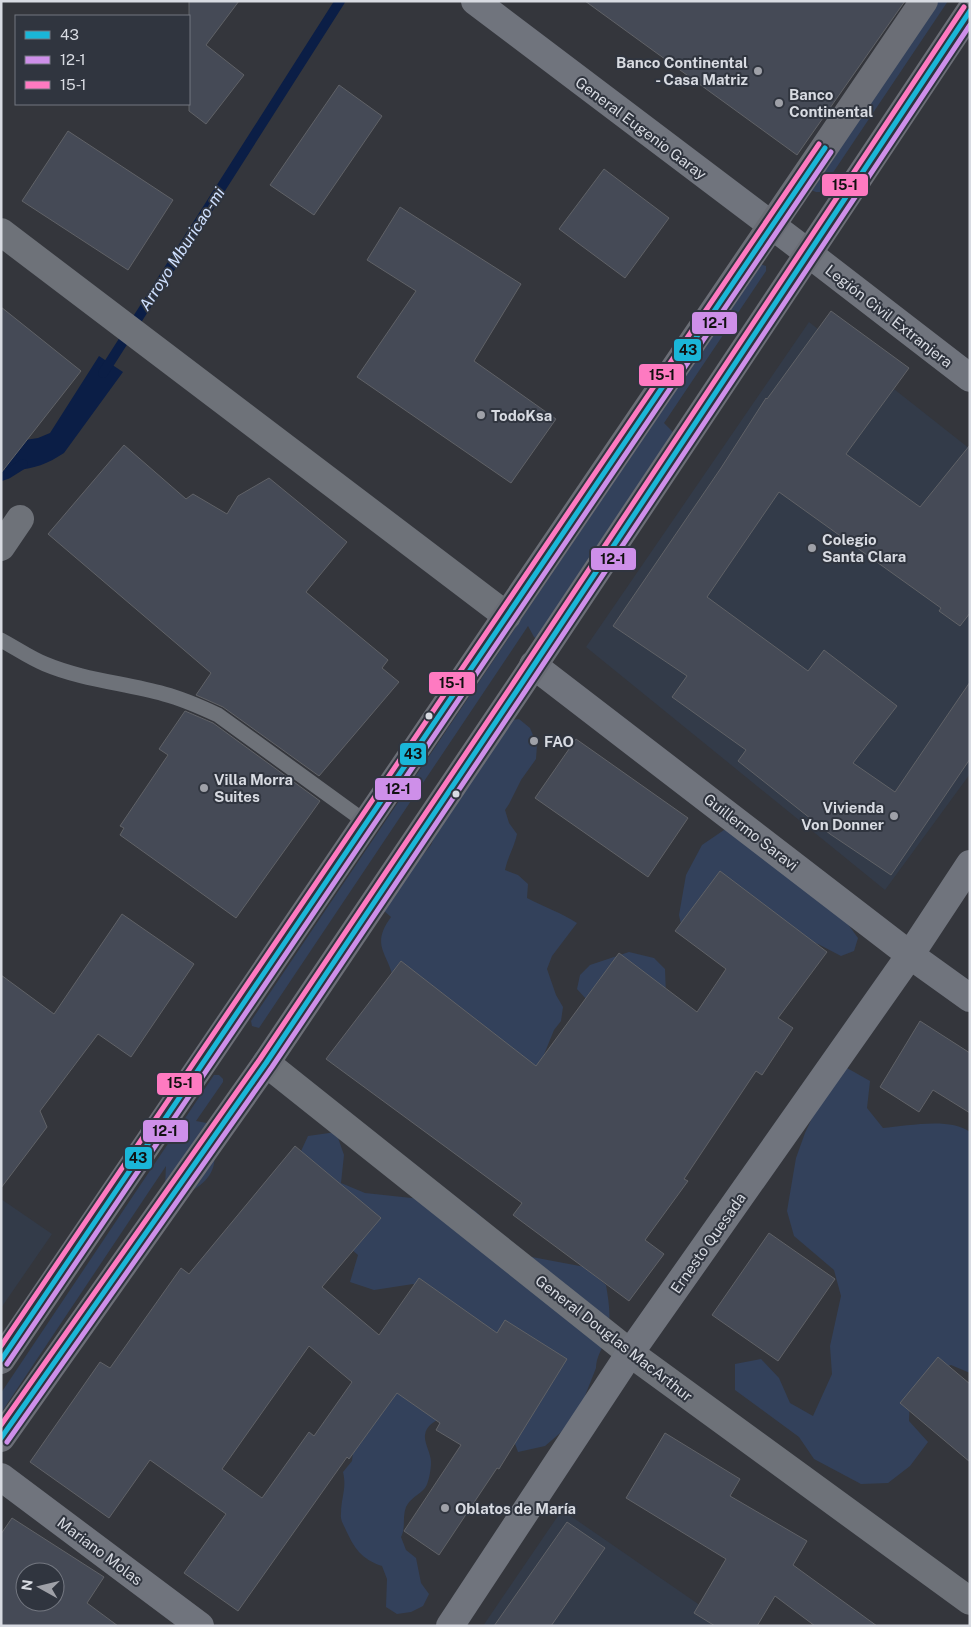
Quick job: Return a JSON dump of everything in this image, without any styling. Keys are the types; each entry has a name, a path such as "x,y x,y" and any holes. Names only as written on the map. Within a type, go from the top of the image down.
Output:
{"highway":[{"path":"1,1360 924,1"},
{"path":"1,1438 266,1063 970,11"}],"street":[{"name":"General Eugenio Garay","path":"475,1 808,253"},
{"path":"1,232 507,616"},
{"name":"Legión Civil Extranjera","path":"808,253 970,378"},
{"path":"1,547 20,519"},
{"name":"Guillermo Saravi","path":"533,665 970,998"},
{"name":"Ernesto Quesada","path":"450,1626 630,1353 910,954 970,864"},
{"name":"General Douglas MacArthur","path":"266,1063 630,1353 970,1601"},
{"name":"Mariano Molas","path":"1,1477 200,1626"}],"lane":[{"path":"1,640 44,664 86,677 164,694 218,714 367,823"}],"shaded area":[{"path":"935,1 948,1 820,192 811,190"},
{"path":"760,264 766,266 766,271 664,423 674,433 539,641 534,637 528,626 259,1028 252,1026 251,1021"},
{"name":"Colegio Santa Clara","path":"809,322 970,449 970,774 885,890 586,647"},
{"path":"99,356 123,372 64,453 36,467 13,470 5,469 6,463 19,441 38,438 50,433"},
{"path":"519,719 530,728 537,745 536,759 521,780 505,810 509,823 517,834 505,870 518,875 528,884 527,898 577,923 552,956 547,969 556,995 563,1007 561,1021 554,1030 536,1069 394,981 381,942 385,927 391,917 382,909 431,845 449,802 505,721"},
{"path":"724,830 738,831 842,916 858,938 854,951 841,956 806,940 682,929 679,915 686,875 702,845"},
{"path":"629,952 654,958 665,969 666,996 586,999 577,989 580,975 590,965"},
{"path":"847,1068 870,1081 867,1108 883,1128 916,1124 940,1124 962,1127 970,1132 970,1373 951,1365 925,1373 910,1395 909,1421 928,1442 910,1466 888,1483 861,1484 814,1459 799,1437 735,1390 735,1364 761,1359 779,1378 790,1403 813,1416 832,1374 830,1346 841,1296 834,1270 794,1236 787,1211 796,1158 805,1133 827,1086"},
{"path":"214,1075 219,1075 223,1082 196,1121 212,1124 215,1157 211,1173 197,1187 186,1194 165,1186 166,1166 1,1413 1,1393"},
{"path":"336,1132 344,1155 341,1183 365,1193 421,1199 450,1198 475,1211 494,1229 506,1252 585,1267 606,1285 609,1305 609,1326 596,1368 581,1406 566,1428 545,1446 518,1452 509,1427 455,1316 413,1284 374,1290 350,1282 358,1255 337,1237 296,1162 308,1136"},
{"path":"1,1199 52,1234 1,1308"},
{"path":"377,1382 444,1417 427,1428 425,1435 431,1462 429,1479 425,1488 406,1507 401,1537 406,1550 416,1558 421,1583 429,1594 423,1606 411,1612 397,1614 386,1607 387,1579 382,1566 369,1560 359,1552 341,1518 343,1472 352,1461 355,1433"},
{"path":"562,1510 730,1626 483,1626"}],"building":[{"path":"189,1 239,1 206,45 244,75 206,124 189,111"},
{"name":"Banco Continental","path":"585,1 905,1 797,155"},
{"path":"339,85 382,116 314,215 270,185"},
{"path":"68,131 173,200 128,270 22,201"},
{"path":"604,169 669,218 625,278 559,229"},
{"path":"400,207 521,284 474,361 556,419 511,483 357,377 416,291 367,260"},
{"path":"1,307 81,371 1,473"},
{"path":"831,311 909,368 846,454 920,507 970,445 970,613 960,626 939,611 941,608 779,492 707,597 808,671 824,650 897,706 853,763 895,792 970,682 970,759 891,875 830,834 738,761 746,750 672,697 687,676 613,626 721,468 766,398"},
{"path":"124,445 186,499 193,494 227,514 238,496 269,478 347,542 306,592 388,660 382,668 399,682 319,776 223,707 196,695 211,673 48,534"},
{"name":"Villa Morra Suites","path":"185,711 213,723 320,801 236,918 120,835 124,828 120,826 168,755 159,749"},
{"path":"576,739 688,818 648,877 535,798"},
{"path":"720,871 827,952 778,1018 793,1028 762,1075 756,1071 684,1179 688,1181 645,1240 664,1254 629,1301 513,1215 522,1203 326,1059 401,961 536,1066 619,953 697,1012 726,969 675,931"},
{"path":"122,914 194,964 131,1057 98,1034 40,1111 47,1127 1,1188 1,975 54,1014"},
{"path":"920,1021 970,1053 970,1113 933,1090 919,1112 880,1087"},
{"path":"295,1146 381,1218 322,1287 379,1335 419,1278 497,1333 505,1320 567,1359 499,1469 497,1468 439,1555 404,1531 461,1445 436,1430 440,1423 397,1393 349,1459 347,1457 238,1611 184,1573 226,1514 150,1460 109,1518 30,1462 100,1362 110,1368 181,1268 189,1274","holes":["309,1346 352,1382 314,1436 309,1432 262,1498 222,1469"]},
{"path":"769,1233 835,1279 778,1361 712,1315"},
{"path":"938,1357 970,1384 970,1462 900,1403"},
{"path":"665,1433 740,1479 730,1496 807,1541 793,1565 877,1626 815,1626 775,1596 757,1626 715,1626 694,1613 726,1559 626,1498"},
{"path":"12,1518 104,1577 87,1603 118,1626 1,1626 1,1534"},
{"path":"567,1522 605,1548 551,1626 494,1626"}],"waterway":[{"name":"Arroyo Mburicao-mi","path":"103,373 340,1"},
{"name":"Arroyo Mburicao-mi","path":"1,476 23,464"}],"transit line":[{"name":"15-1","path":"1,1425 260,1059 964,7"},
{"name":"43","path":"1,1438 266,1063 970,11"},
{"name":"12-1","path":"7,1442 272,1067 970,25"},
{"name":"15-1","path":"1,1346 819,144"},
{"name":"43","path":"1,1360 825,148"},
{"name":"12-1","path":"7,1364 831,152"}],"place":[{"name":"Banco Continental - Casa Matriz","path":"758,71"},
{"name":"Banco Continental","path":"779,103"},
{"name":"TodoKsa","path":"481,415"},
{"name":"Colegio Santa Clara","path":"812,548"},
{"name":"FAO","path":"534,741"},
{"name":"Villa Morra Suites","path":"204,788"},
{"name":"Vivienda Von Donner","path":"894,816"},
{"name":"Oblatos de María","path":"445,1508"}]}
